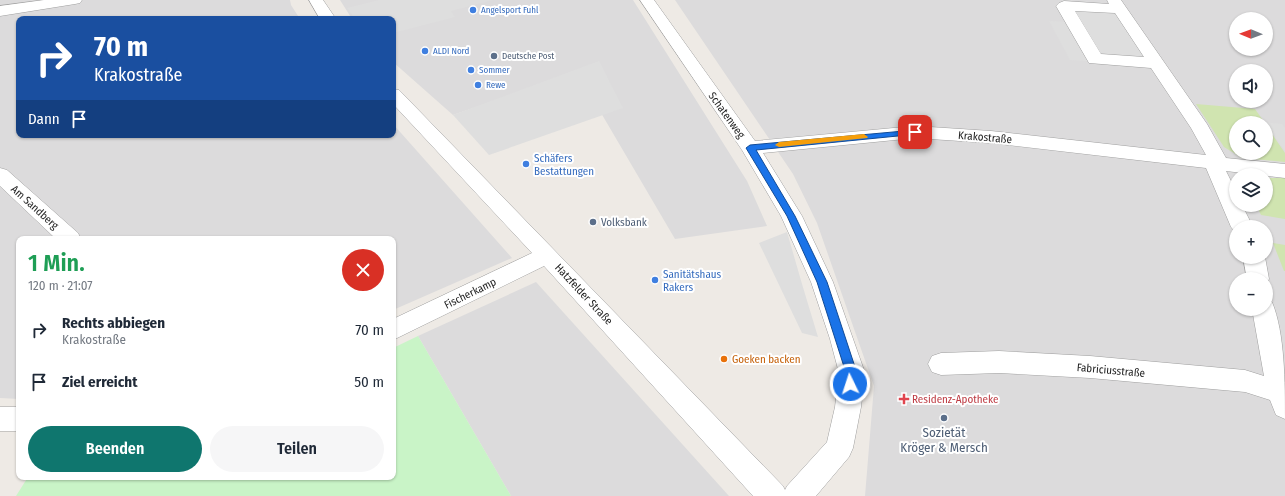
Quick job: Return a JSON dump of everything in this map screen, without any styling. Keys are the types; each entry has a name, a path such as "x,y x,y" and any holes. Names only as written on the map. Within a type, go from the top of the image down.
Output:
{"street":[{"path":"0,12 75,0"},
{"path":"316,0 326,16"},
{"name":"Schatenweg","path":"647,0 750,148 791,216 822,282 852,373 848,407 839,448 797,496"},
{"path":"1156,63 1095,59 1064,6 1117,4 1200,128 1239,220"},
{"name":"Hatzfelder Straße","path":"396,97 547,255 694,414 773,496"},
{"name":"Krakostraße","path":"750,148 915,132 991,137 1285,171"},
{"name":"Am Sandberg","path":"0,175 67,236"},
{"name":"Fischerkamp","path":"396,329 547,255"},
{"name":"Fabriciusstraße","path":"1265,316 1283,400"},
{"name":"Fabriciusstraße","path":"941,364 1000,362 1090,367 1245,381 1283,400"},
{"path":"0,419 16,419"}],"shaded area":[{"path":"0,0 290,0 291,5 298,16 16,16 16,138 396,138 396,127 512,258 396,309 396,236 16,236 16,399 0,398"},
{"path":"340,0 633,0 747,181 767,226 675,239 577,72 453,115 396,65 396,16 350,16"},
{"path":"379,0 493,0 451,11 455,17 396,32 396,16 353,16 347,8"},
{"path":"675,0 1285,0 1285,496 865,496 874,386 817,223 793,174"},
{"path":"1071,9 1125,12 1156,59 1097,55"},
{"path":"1049,21 1076,22 1099,62 1070,60"},
{"path":"599,61 623,108 489,155 453,115"},
{"path":"1273,123 1282,124 1285,128 1285,151 1273,134"},
{"path":"787,232 818,337 802,333 759,243"},
{"path":"536,282 729,496 511,496 418,336"}],"green space":[{"path":"1196,104 1255,109 1260,116 1229,116 1229,150 1224,147"},
{"path":"1273,135 1285,153 1285,162 1264,160 1273,160"},
{"path":"1273,178 1285,178 1285,219 1261,215 1260,212 1273,212"},
{"path":"1273,243 1285,245 1284,271"},
{"path":"418,336 511,496 16,496 26,480 396,480 396,347"}],"slow traffic":[{"path":"779,145 864,137"}],"place":[{"name":"Angelsport Fuhl","path":"473,10"},
{"name":"ALDI Nord","path":"425,51"},
{"name":"Deutsche Post","path":"494,56"},
{"name":"Sommer","path":"471,70"},
{"name":"Rewe","path":"478,85"},
{"name":"Schäfers Bestattungen","path":"526,164"},
{"name":"Volksbank","path":"593,222"},
{"name":"Sanitätshaus Rakers","path":"655,280"},
{"name":"Goeken backen","path":"724,359"},
{"name":"Residenz-Apotheke","path":"904,399"},
{"name":"Sozietät Kröger & Mersch","path":"944,418"}],"route":[{"path":"850,384 852,373 822,282 800,232 750,148 915,132"}]}
